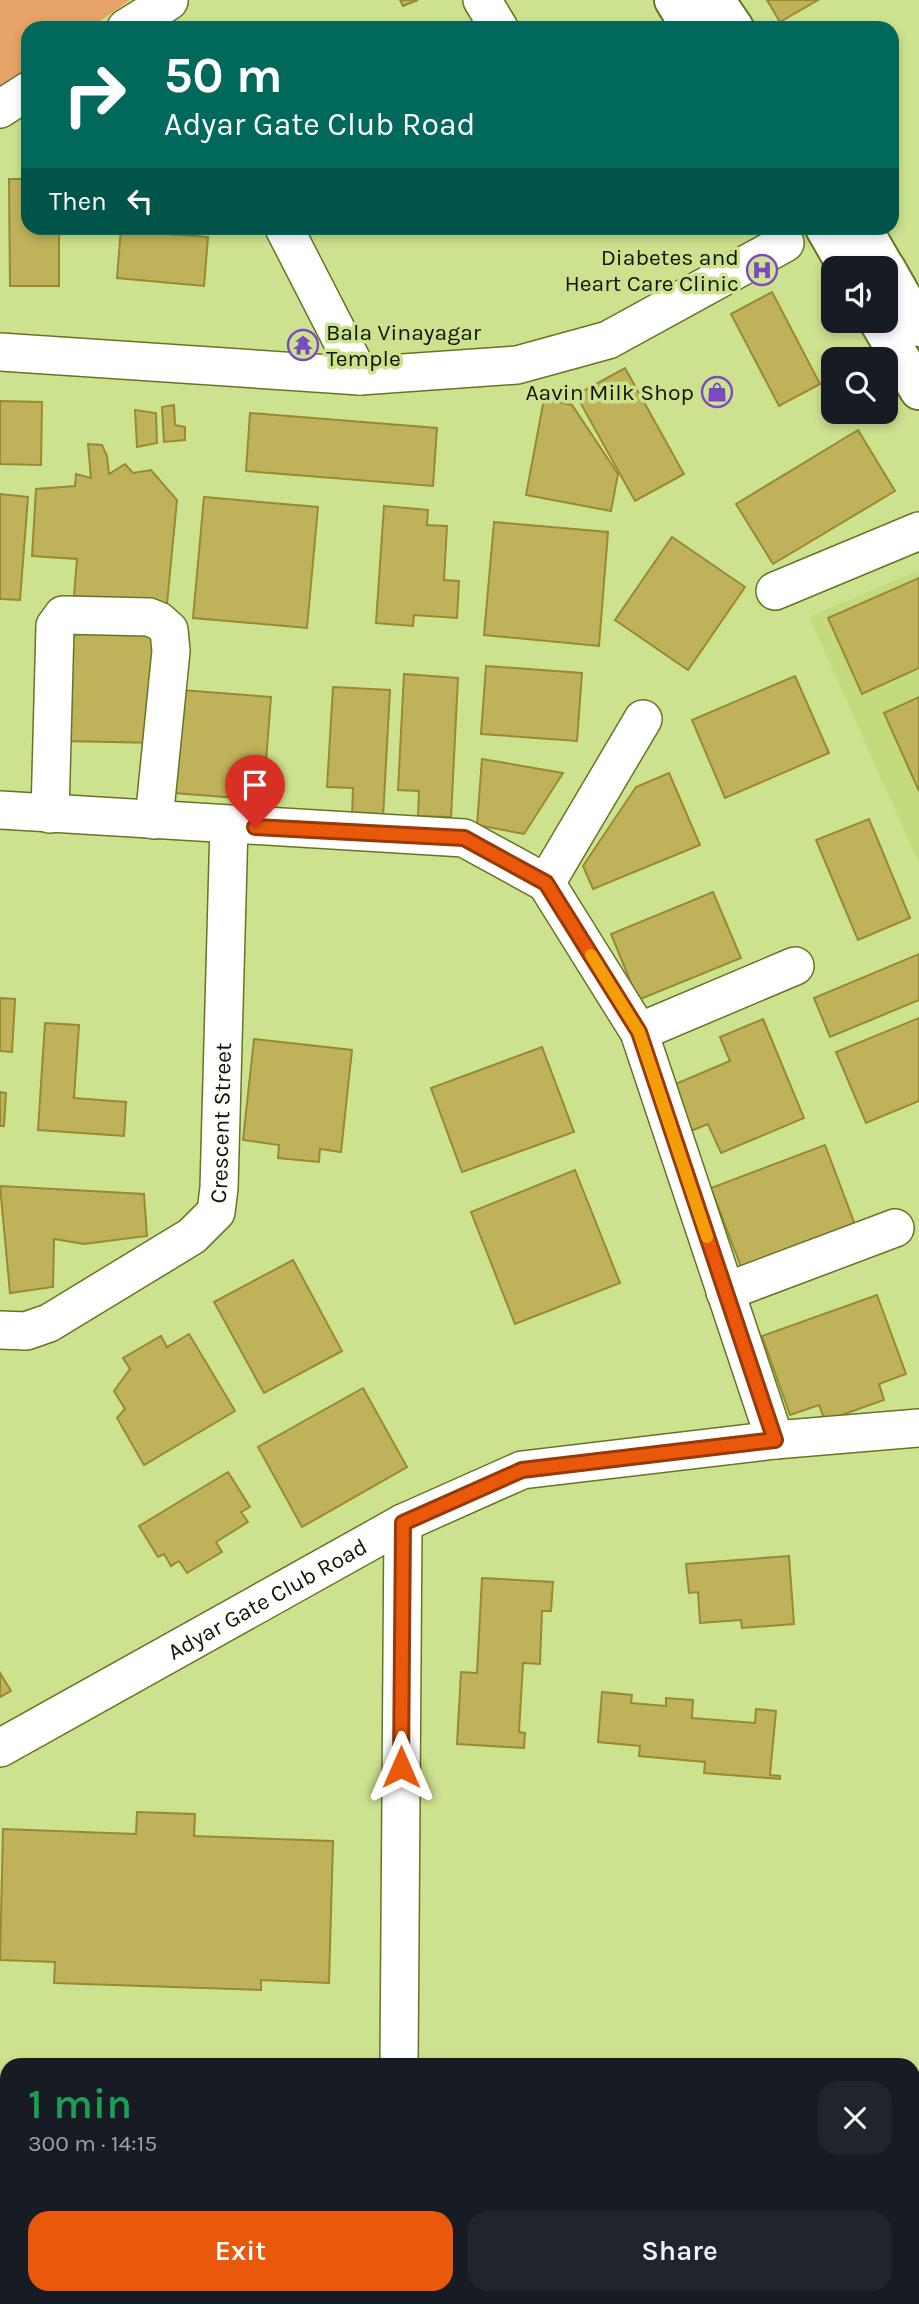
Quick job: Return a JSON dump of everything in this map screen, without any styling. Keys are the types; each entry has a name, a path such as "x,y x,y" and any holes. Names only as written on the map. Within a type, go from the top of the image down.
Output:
{"main road":[{"path":"674,0 687,21"},
{"path":"715,0 729,21"},
{"path":"829,235 841,256"},
{"path":"866,235 878,256"},
{"path":"898,291 919,327"},
{"path":"886,333 919,390"}],"street":[{"path":"137,21 168,0 178,21"},
{"path":"482,0 495,21"},
{"path":"0,109 21,96"},
{"path":"288,235 360,376"},
{"path":"0,352 360,376 517,365 608,340 785,243"},
{"path":"775,592 919,531"},
{"path":"50,814 55,626 63,615 149,617 169,630 171,651 154,820"},
{"path":"546,883 643,719"},
{"path":"0,810 464,838 546,883 639,1032 775,1440"},
{"name":"Crescent Street","path":"0,1331 26,1331 49,1323 192,1236 216,1212 219,1188 229,825"},
{"path":"639,1032 795,966"},
{"path":"726,1292 895,1228"},
{"name":"Adyar Gate Club Road","path":"0,1748 403,1523 522,1470 775,1440 919,1428"},
{"path":"399,2058 403,1523"}],"shaded area":[{"path":"0,0 130,0 100,21 21,21 21,76 0,90"},
{"path":"919,570 919,863 809,617"}],"building":[{"path":"400,0 418,0 403,6"},
{"path":"767,0 818,0 782,21"},
{"path":"9,179 21,179 21,235 59,235 59,286 10,286"},
{"path":"120,235 208,237 204,286 117,278"},
{"path":"772,292 820,384 779,406 731,314"},
{"path":"625,368 684,474 635,501 576,395"},
{"path":"544,399 572,405 618,474 611,511 526,495"},
{"path":"0,401 42,402 41,465 0,464"},
{"path":"174,405 175,425 185,427 185,440 164,442 162,407"},
{"path":"135,410 156,413 157,443 137,447"},
{"path":"250,413 437,428 433,486 246,471"},
{"path":"858,430 895,491 773,564 736,504"},
{"path":"88,444 102,445 107,456 109,474 125,464 133,473 151,470 177,500 167,604 74,596 77,559 32,556 36,489 75,486 76,474 91,478"},
{"path":"0,494 28,497 20,600 0,599"},
{"path":"204,497 318,507 307,628 193,618"},
{"path":"384,506 428,510 427,525 447,526 444,580 459,581 457,618 414,615 413,626 376,623"},
{"path":"494,522 608,532 599,646 484,635"},
{"path":"672,537 745,587 688,670 615,620"},
{"path":"919,578 919,668 862,694 828,618"},
{"path":"64,631 159,633 158,743 63,741"},
{"path":"486,666 582,673 577,741 481,734"},
{"path":"404,674 458,678 451,817 418,816 419,791 398,790"},
{"path":"795,676 829,753 725,798 692,720"},
{"path":"333,687 390,690 383,818 352,816 353,788 327,787"},
{"path":"181,690 271,697 263,800 174,793"},
{"path":"919,697 919,791 884,713"},
{"path":"482,759 563,773 524,834 477,825"},
{"path":"669,773 700,845 593,889 583,866 636,787"},
{"path":"869,819 910,918 858,940 816,840"},
{"path":"713,892 741,958 638,1000 611,934"},
{"path":"919,954 919,1000 830,1037 814,998"},
{"path":"0,998 15,999 12,1052 0,1051"},
{"path":"919,1018 919,1101 866,1123 836,1052"},
{"path":"763,1019 804,1118 721,1153 708,1124 686,1133 666,1088 730,1061 720,1037"},
{"path":"45,1023 79,1025 74,1098 126,1102 124,1136 38,1130"},
{"path":"254,1039 352,1050 341,1152 320,1149 319,1162 278,1158 279,1145 243,1140"},
{"path":"542,1047 574,1132 462,1172 431,1088"},
{"path":"0,1092 6,1093 4,1126 0,1126"},
{"path":"825,1145 857,1230 743,1272 711,1188"},
{"path":"575,1170 620,1283 515,1324 471,1212"},
{"path":"0,1186 144,1194 147,1236 84,1244 54,1239 53,1287 10,1293"},
{"path":"293,1260 342,1351 264,1393 214,1302"},
{"path":"877,1295 906,1374 879,1384 884,1400 825,1421 819,1405 790,1415 762,1336"},
{"path":"189,1334 235,1411 144,1465 117,1418 125,1409 114,1391 130,1369 123,1358 161,1336 167,1347"},
{"path":"363,1388 407,1467 302,1527 258,1447"},
{"path":"228,1472 250,1507 241,1512 248,1522 216,1542 222,1552 187,1573 179,1561 171,1566 164,1554 158,1557 139,1526"},
{"path":"789,1556 794,1624 742,1628 741,1620 700,1623 698,1592 689,1593 686,1564"},
{"path":"482,1578 553,1582 551,1611 542,1611 540,1664 523,1663 519,1732 525,1733 524,1748 457,1744 461,1672 477,1673"},
{"path":"0,1673 11,1691 0,1697"},
{"path":"602,1692 632,1695 631,1703 666,1706 666,1698 693,1700 692,1718 755,1723 756,1709 776,1711 770,1775 780,1776 780,1779 704,1773 705,1762 639,1756 640,1746 598,1742"},
{"path":"137,1812 195,1814 194,1836 333,1841 329,1983 261,1980 261,1990 54,1983 55,1962 0,1960 3,1829 136,1834"}],"slow traffic":[{"path":"591,955 639,1032 707,1237"}],"place":[{"name":"Diabetes and Heart Care Clinic","path":"762,270"},
{"name":"Bala Vinayagar Temple","path":"303,345"},
{"name":"Aavin Milk Shop","path":"717,392"}],"route":[{"path":"255,827 464,838 546,883 639,1032 775,1440 522,1470 403,1523 401,1767"}]}
